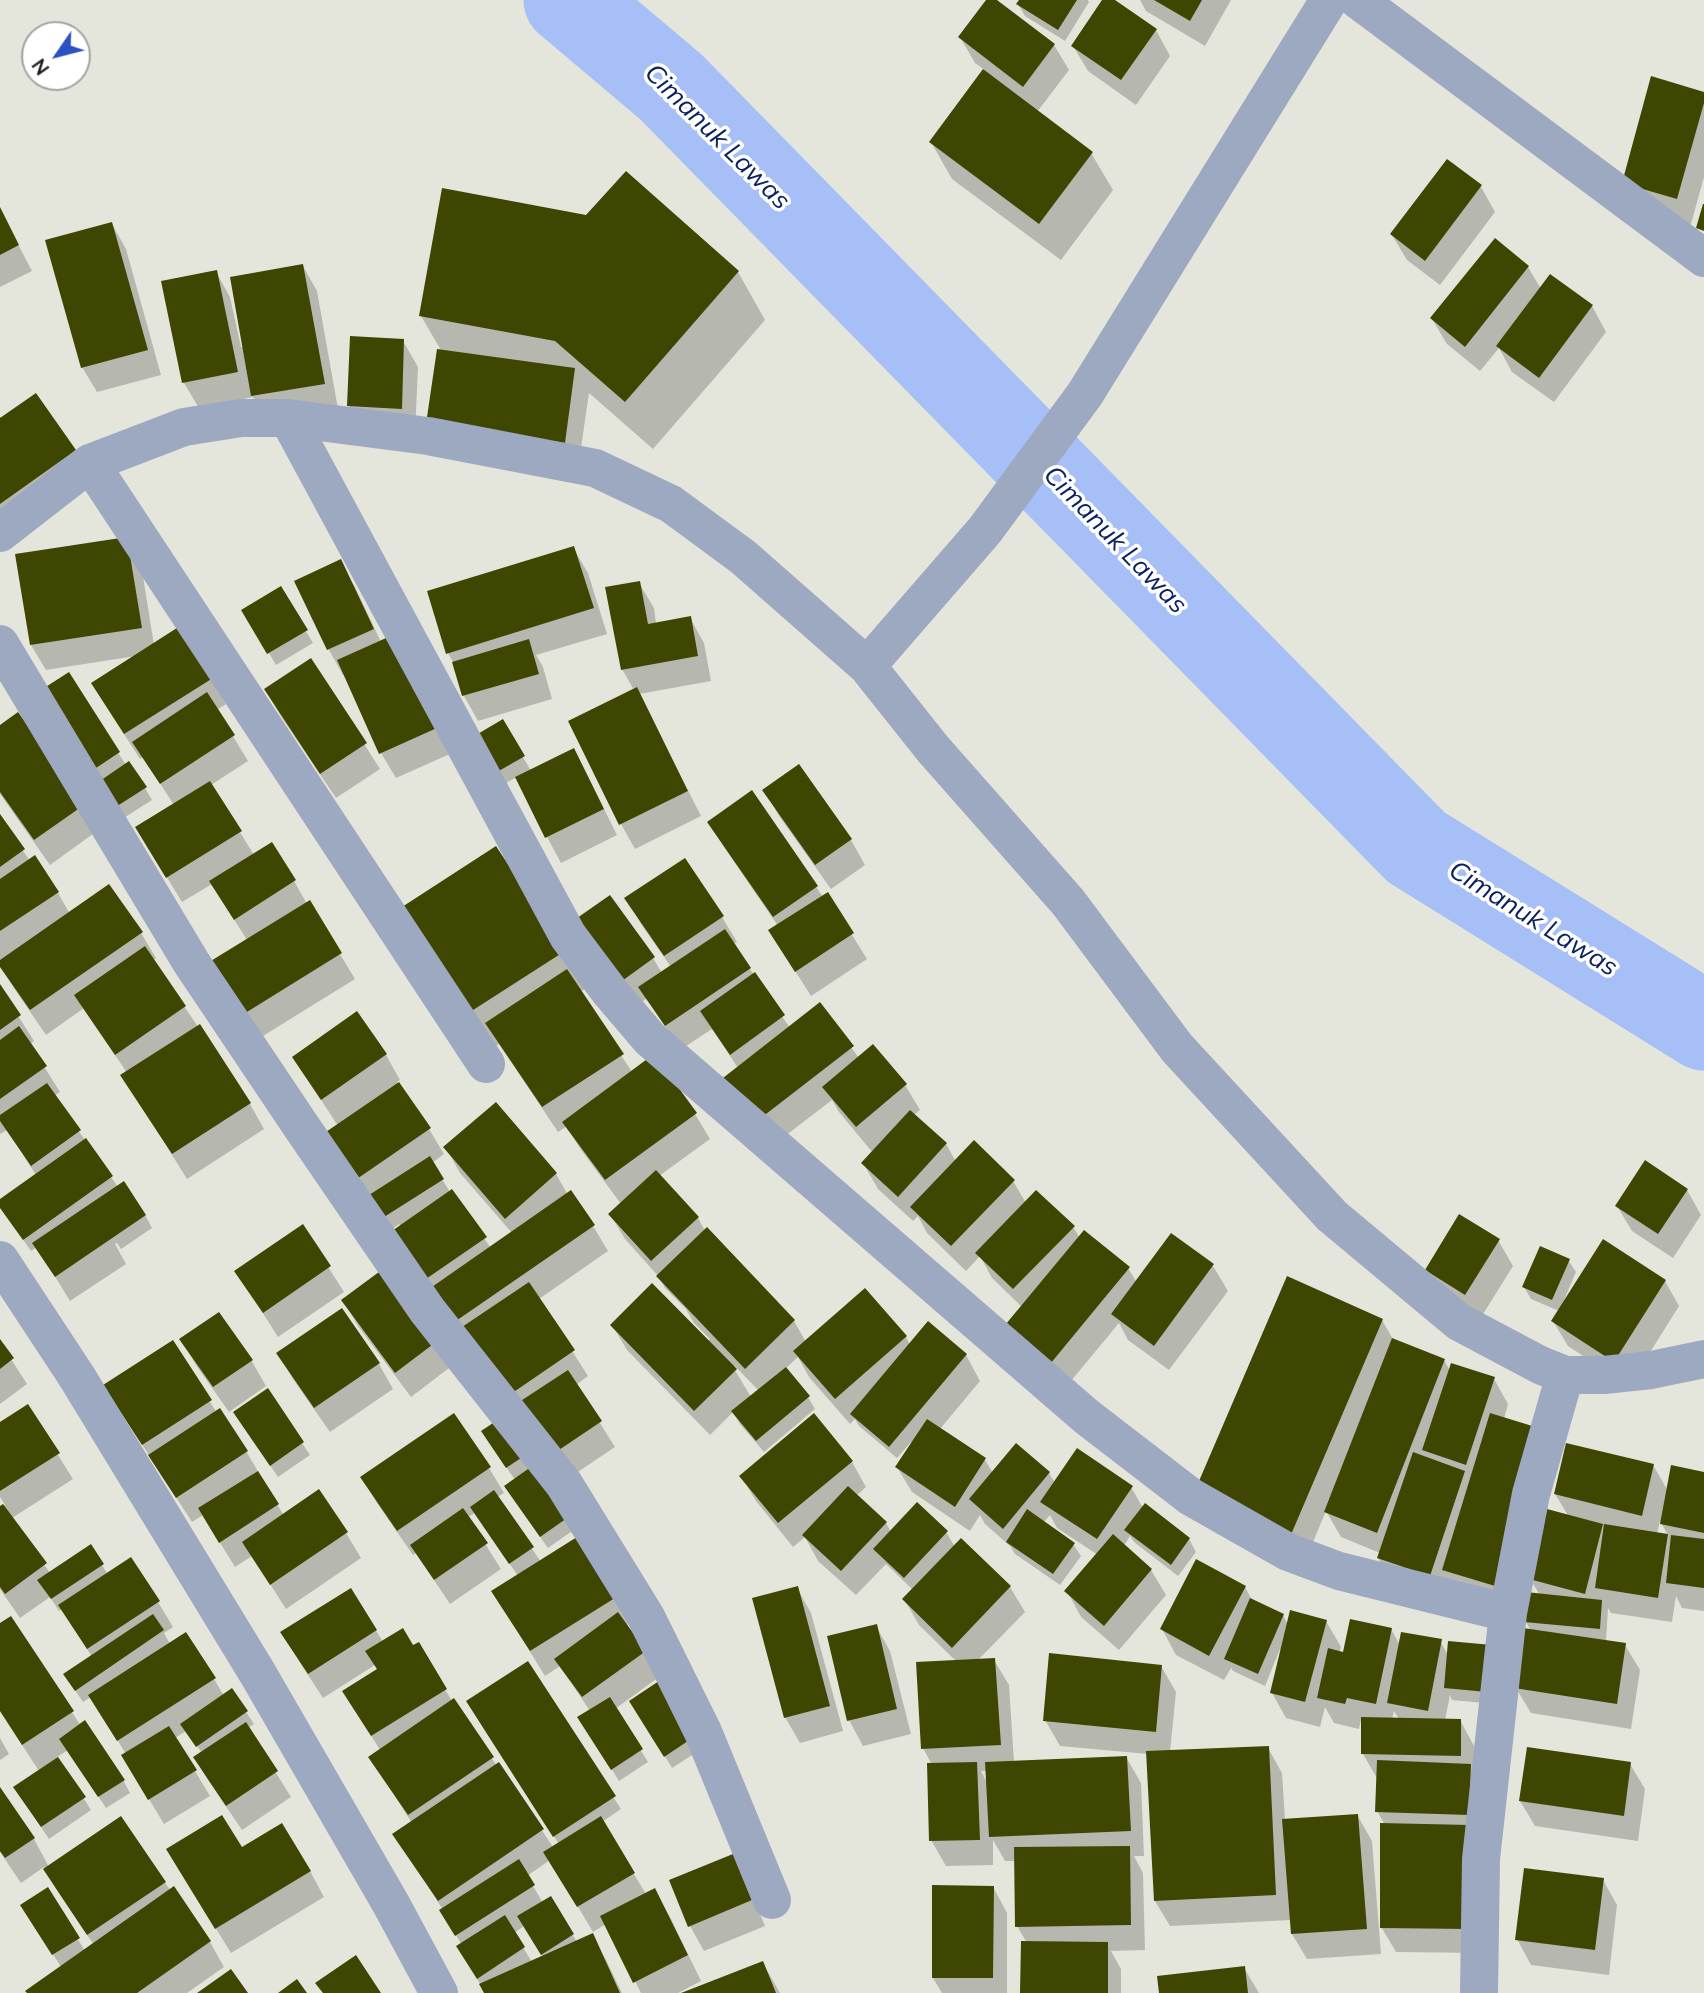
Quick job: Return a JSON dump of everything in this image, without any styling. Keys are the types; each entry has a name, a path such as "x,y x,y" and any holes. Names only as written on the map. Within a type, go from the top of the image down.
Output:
{"street":[{"path":"867,666 985,530 1085,394 1329,0"},
{"path":"1357,0 1704,258"},
{"path":"0,533 90,463 184,427 241,418 288,418 428,436 595,468 671,504 743,558 867,666 933,749 1068,902 1177,1048 1332,1216 1459,1322 1564,1375 1604,1375 1651,1370 1704,1359"},
{"path":"288,418 568,936 650,1039 1087,1417 1191,1497 1288,1552 1339,1572 1508,1613"},
{"path":"90,463 485,1063"},
{"path":"0,644 191,962 427,1310 564,1484 646,1617 703,1732 772,1900"},
{"path":"0,1260 77,1377 258,1674 391,1904 439,1993"},
{"path":"1479,1993 1480,1859 1508,1613 1531,1494 1564,1375"}],"building":[{"path":"986,0 997,0 1055,44 1023,87 958,37"},
{"path":"1019,0 1077,0 1058,30 1016,4"},
{"path":"1102,0 1115,0 1157,29 1121,80 1071,46"},
{"path":"1154,0 1202,0 1190,21"},
{"path":"983,69 1093,152 1039,224 929,142"},
{"path":"1651,76 1704,92 1704,103 1677,199 1622,183"},
{"path":"1447,159 1482,185 1425,261 1390,234"},
{"path":"626,171 739,271 625,402 555,341 419,316 442,188 586,215"},
{"path":"1704,204 1704,231 1696,228"},
{"path":"0,207 19,245 0,255"},
{"path":"112,222 148,350 81,368 45,240"},
{"path":"1495,238 1529,266 1465,347 1430,318"},
{"path":"303,264 325,384 251,396 230,277"},
{"path":"217,270 238,372 182,383 161,281"},
{"path":"1550,274 1593,305 1539,378 1496,346"},
{"path":"350,336 404,339 402,409 347,406"},
{"path":"437,349 575,368 565,443 426,424"},
{"path":"36,393 76,450 0,504 0,418"},
{"path":"127,537 142,628 30,645 15,554"},
{"path":"574,546 594,608 446,654 427,591"},
{"path":"341,559 374,629 327,650 294,581"},
{"path":"640,581 648,624 691,616 698,656 621,670 605,587"},
{"path":"281,586 308,630 267,654 241,610"},
{"path":"180,626 213,678 124,734 91,683"},
{"path":"395,634 437,728 379,754 337,660"},
{"path":"529,639 539,674 462,696 452,662"},
{"path":"311,658 367,743 320,774 264,689"},
{"path":"69,672 120,752 93,770 41,690"},
{"path":"637,687 688,791 619,825 568,721"},
{"path":"207,692 235,735 160,784 132,742"},
{"path":"18,712 84,805 34,840 0,792 0,725"},
{"path":"503,719 525,756 497,772 476,735"},
{"path":"574,748 604,809 545,838 515,777"},
{"path":"129,761 147,787 111,810 94,785"},
{"path":"799,764 852,839 815,865 762,790"},
{"path":"210,781 242,831 166,878 135,827"},
{"path":"752,790 818,886 773,917 707,822"},
{"path":"0,814 25,849 0,867"},
{"path":"272,842 296,880 234,920 209,881"},
{"path":"496,846 565,951 470,1012 402,907"},
{"path":"35,855 59,892 0,931 0,879"},
{"path":"685,858 724,916 664,956 624,898"},
{"path":"109,884 143,932 30,1010 0,967 0,960"},
{"path":"828,892 854,933 795,972 768,930"},
{"path":"610,895 655,957 615,986 570,923"},
{"path":"310,900 342,953 234,1020 201,967"},
{"path":"725,929 751,968 665,1026 638,987"},
{"path":"145,946 186,1006 115,1055 74,995"},
{"path":"567,969 624,1054 542,1107 485,1023"},
{"path":"755,972 785,1015 730,1055 700,1011"},
{"path":"0,984 21,1015 0,1030"},
{"path":"820,1002 854,1046 757,1121 723,1078"},
{"path":"357,1011 387,1054 321,1100 292,1057"},
{"path":"200,1024 251,1103 172,1154 120,1075"},
{"path":"19,1026 47,1066 0,1099 0,1040"},
{"path":"873,1044 907,1084 856,1127 822,1087"},
{"path":"654,1054 697,1113 605,1180 562,1122"},
{"path":"399,1082 431,1128 351,1183 320,1136"},
{"path":"47,1083 81,1130 31,1166 0,1121 0,1115"},
{"path":"496,1102 557,1173 505,1219 443,1147"},
{"path":"910,1110 947,1143 898,1197 861,1163"},
{"path":"86,1138 113,1176 23,1240 0,1208 0,1199"},
{"path":"974,1140 1015,1180 951,1246 910,1207"},
{"path":"430,1156 444,1179 384,1217 369,1195"},
{"path":"1645,1160 1688,1189 1658,1234 1615,1206"},
{"path":"656,1170 699,1217 651,1261 608,1214"},
{"path":"124,1181 146,1215 55,1277 32,1243"},
{"path":"452,1189 487,1237 423,1281 389,1233"},
{"path":"571,1190 595,1225 453,1323 429,1289"},
{"path":"1036,1190 1075,1226 1013,1289 975,1253"},
{"path":"1459,1214 1500,1239 1465,1295 1425,1270"},
{"path":"303,1224 331,1266 263,1313 234,1271"},
{"path":"707,1227 795,1320 745,1369 656,1276"},
{"path":"1084,1230 1130,1267 1046,1369 1001,1330"},
{"path":"1171,1233 1214,1264 1154,1346 1111,1314"},
{"path":"1603,1239 1666,1280 1614,1362 1551,1321"},
{"path":"1540,1246 1570,1259 1552,1300 1522,1287"},
{"path":"383,1269 436,1342 395,1373 341,1300"},
{"path":"1287,1276 1383,1319 1290,1537 1193,1495"},
{"path":"529,1282 575,1350 505,1398 459,1329"},
{"path":"652,1283 737,1369 694,1411 610,1325"},
{"path":"865,1288 907,1336 835,1399 793,1351"},
{"path":"342,1308 380,1363 314,1408 276,1353"},
{"path":"219,1312 253,1360 213,1387 179,1339"},
{"path":"928,1321 967,1354 889,1447 850,1414"},
{"path":"1392,1338 1445,1359 1377,1533 1324,1512"},
{"path":"0,1339 14,1358 0,1369"},
{"path":"173,1340 212,1400 142,1445 103,1385"},
{"path":"1451,1363 1495,1377 1466,1465 1422,1450"},
{"path":"786,1367 810,1396 756,1441 731,1411"},
{"path":"568,1370 602,1421 550,1456 516,1404"},
{"path":"268,1388 304,1442 270,1466 233,1412"},
{"path":"28,1404 60,1453 0,1491 0,1422"},
{"path":"220,1408 248,1451 176,1498 148,1455"},
{"path":"454,1413 491,1467 397,1531 360,1477"},
{"path":"814,1413 853,1461 778,1523 739,1476"},
{"path":"1490,1413 1542,1429 1495,1586 1442,1570"},
{"path":"505,1415 530,1452 506,1468 481,1431"},
{"path":"927,1419 986,1458 955,1507 895,1467"},
{"path":"1016,1443 1050,1472 1003,1529 969,1499"},
{"path":"1566,1443 1654,1464 1642,1516 1554,1494"},
{"path":"1077,1448 1133,1486 1097,1539 1040,1502"},
{"path":"1413,1452 1465,1471 1430,1576 1377,1558"},
{"path":"535,1464 570,1516 540,1537 504,1486"},
{"path":"1671,1465 1704,1472 1704,1533 1660,1524"},
{"path":"258,1471 279,1504 219,1543 198,1508"},
{"path":"848,1486 887,1522 841,1571 802,1535"},
{"path":"319,1489 348,1532 270,1585 242,1542"},
{"path":"494,1490 534,1547 509,1564 470,1507"},
{"path":"917,1502 948,1531 904,1578 873,1549"},
{"path":"1145,1503 1190,1538 1171,1565 1124,1530"},
{"path":"3,1504 47,1563 5,1594 0,1587 0,1506"},
{"path":"463,1508 488,1543 434,1580 410,1545"},
{"path":"1027,1509 1075,1543 1053,1574 1006,1542"},
{"path":"1547,1509 1603,1524 1585,1594 1529,1579"},
{"path":"1604,1524 1668,1534 1658,1598 1595,1588"},
{"path":"1113,1534 1152,1569 1104,1626 1064,1591"},
{"path":"1671,1535 1704,1539 1704,1588 1666,1583"},
{"path":"577,1537 615,1598 530,1651 491,1591"},
{"path":"961,1538 1011,1586 952,1648 902,1599"},
{"path":"91,1544 104,1564 51,1599 37,1580"},
{"path":"131,1557 160,1601 87,1649 58,1605"},
{"path":"1196,1559 1246,1586 1209,1656 1160,1629"},
{"path":"798,1586 830,1706 784,1718 752,1598"},
{"path":"351,1588 377,1630 308,1674 280,1632"},
{"path":"1526,1592 1602,1600 1600,1629 1524,1622"},
{"path":"1250,1598 1284,1614 1258,1674 1224,1659"},
{"path":"1290,1610 1327,1620 1305,1702 1270,1693"},
{"path":"618,1612 646,1651 582,1697 554,1659"},
{"path":"153,1614 164,1630 75,1691 63,1674"},
{"path":"11,1616 74,1711 22,1745 0,1711 0,1623"},
{"path":"1350,1619 1392,1628 1376,1704 1347,1698 1345,1704 1317,1698 1328,1648 1343,1652"},
{"path":"877,1624 897,1709 847,1721 827,1636"},
{"path":"403,1628 413,1645 419,1642 447,1689 371,1736 342,1691 377,1669 365,1651"},
{"path":"1523,1628 1626,1643 1617,1704 1514,1688"},
{"path":"186,1632 216,1678 117,1741 88,1695"},
{"path":"1401,1632 1442,1639 1428,1711 1387,1703"},
{"path":"1448,1641 1492,1645 1487,1692 1444,1688"},
{"path":"1049,1653 1162,1665 1156,1732 1043,1721"},
{"path":"995,1658 1001,1745 921,1749 916,1662"},
{"path":"528,1661 616,1796 553,1837 466,1701"},
{"path":"659,1681 694,1737 664,1757 629,1701"},
{"path":"232,1688 248,1711 196,1747 180,1724"},
{"path":"610,1697 643,1749 611,1770 577,1717"},
{"path":"454,1698 494,1757 408,1815 368,1757"},
{"path":"1361,1717 1461,1719 1461,1756 1361,1754"},
{"path":"85,1720 125,1780 98,1797 59,1739"},
{"path":"246,1722 278,1771 226,1806 193,1757"},
{"path":"169,1726 197,1770 148,1800 121,1755"},
{"path":"1269,1746 1276,1895 1154,1901 1146,1751"},
{"path":"1527,1747 1631,1762 1624,1816 1519,1801"},
{"path":"1127,1756 1131,1831 989,1837 985,1762"},
{"path":"58,1757 86,1797 41,1827 13,1787"},
{"path":"1377,1760 1471,1764 1469,1815 1375,1812"},
{"path":"499,1762 544,1829 438,1901 392,1834"},
{"path":"977,1762 980,1840 929,1841 927,1763"},
{"path":"0,1787 35,1838 5,1858 0,1851"},
{"path":"1358,1814 1367,1929 1291,1934 1282,1819"},
{"path":"222,1815 242,1847 282,1823 311,1871 215,1929 166,1849"},
{"path":"121,1816 166,1882 87,1935 43,1869"},
{"path":"601,1816 635,1873 577,1907 543,1852"},
{"path":"1380,1823 1470,1825 1469,1929 1380,1928"},
{"path":"1130,1846 1131,1925 1015,1927 1014,1847"},
{"path":"733,1854 752,1900 688,1927 669,1880"},
{"path":"519,1859 535,1885 455,1936 439,1910"},
{"path":"1524,1868 1604,1878 1595,1950 1515,1940"},
{"path":"932,1885 994,1886 993,1978 932,1978"},
{"path":"174,1886 211,1941 137,1993 25,1991"},
{"path":"48,1887 80,1938 52,1955 20,1905"},
{"path":"655,1888 688,1955 633,1983 600,1916"},
{"path":"551,1896 574,1934 541,1955 517,1916"},
{"path":"505,1915 525,1947 477,1979 456,1946"},
{"path":"593,1933 620,1993 484,1993 479,1984"},
{"path":"1021,1941 1108,1942 1108,1993 1020,1993"},
{"path":"356,1955 381,1993 323,1993 315,1983"},
{"path":"763,1961 776,1993 681,1993"},
{"path":"1245,1966 1248,1993 1159,1993 1157,1976"},
{"path":"231,1969 248,1993 197,1993"},
{"path":"297,1979 307,1993 278,1993"}],"waterway":[{"name":"Cimanuk Lawas","path":"568,0 671,87 1416,847 1704,1026"}]}
